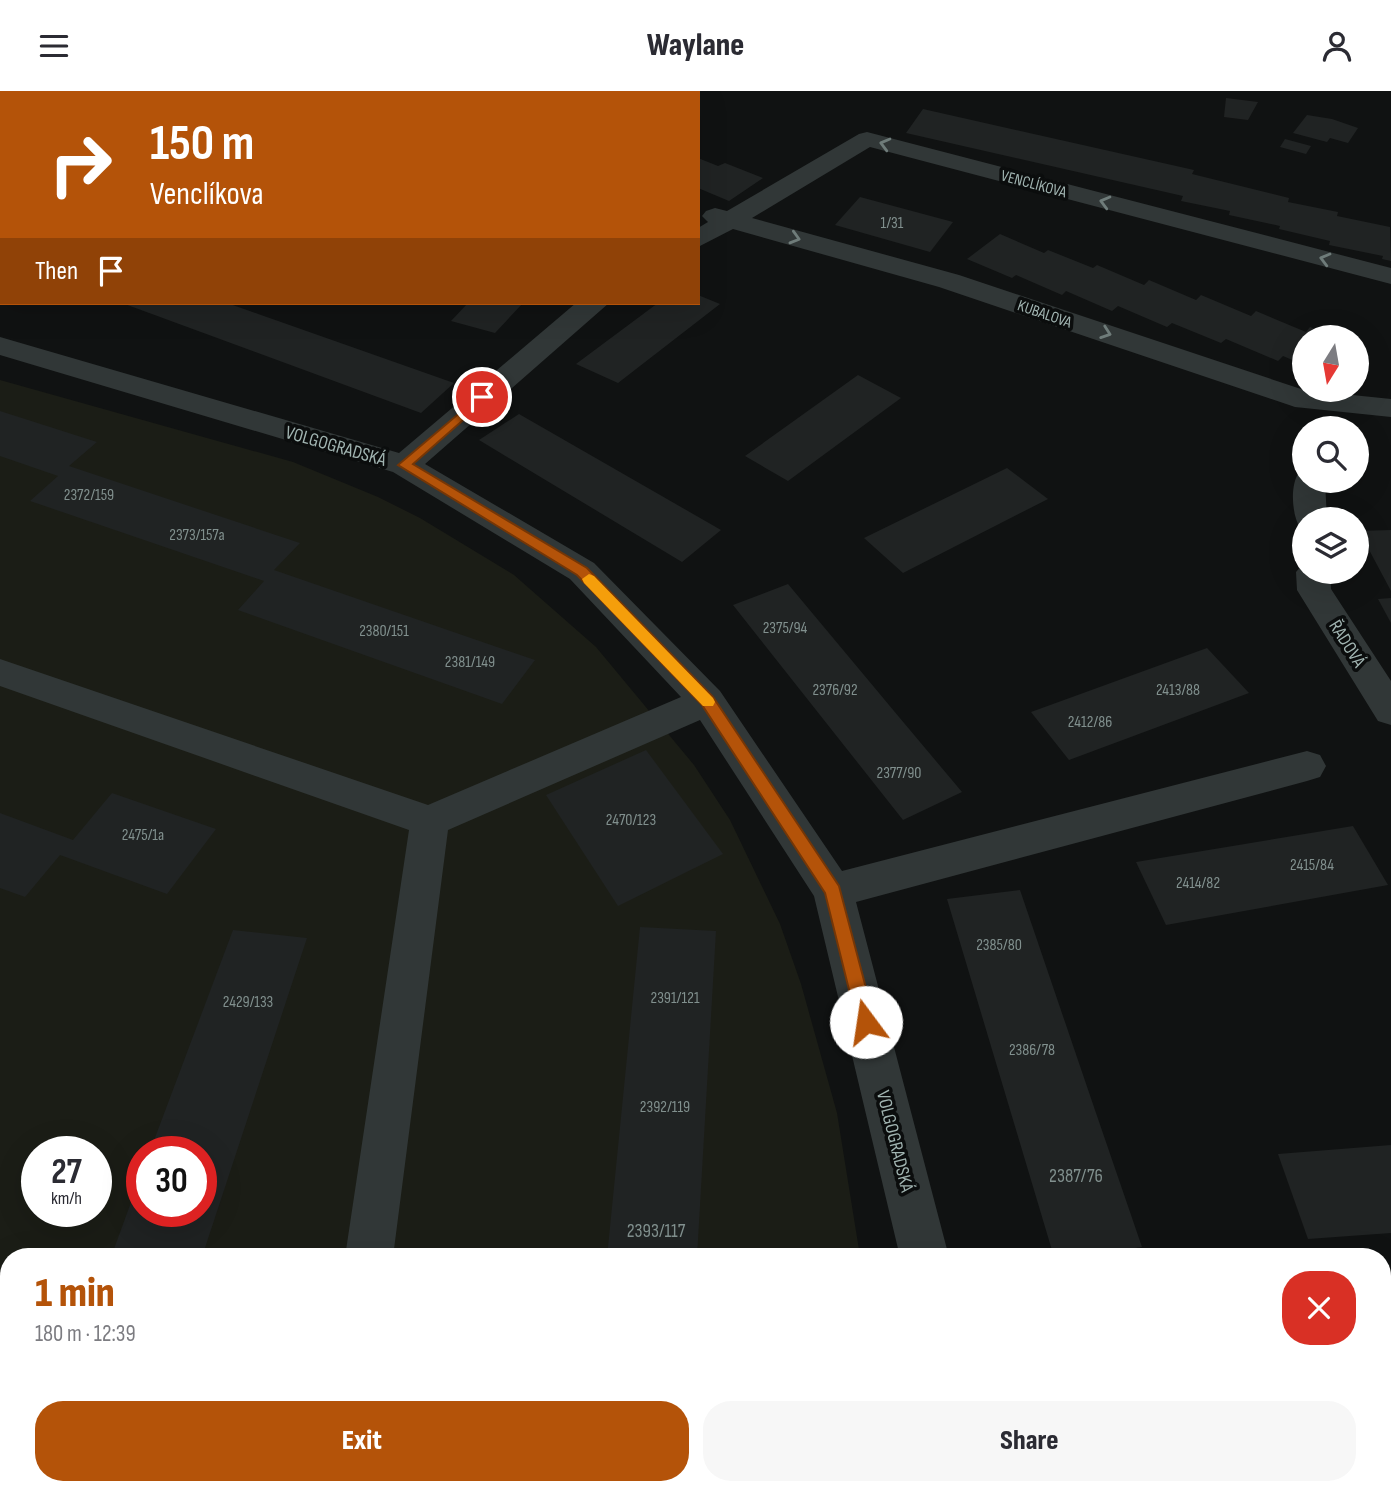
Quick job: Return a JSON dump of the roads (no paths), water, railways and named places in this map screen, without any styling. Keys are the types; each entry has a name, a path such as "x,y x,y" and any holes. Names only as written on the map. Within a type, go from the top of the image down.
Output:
{"street":[{"name":"VENCLÍKOVA","path":"700,238 867,139 1391,277"},
{"name":"KUBALOVA","path":"700,212 949,281 1306,415 1391,408"},
{"path":"404,465 578,313 592,305"},
{"name":"VOLGOGRADSKÁ","path":"0,346 404,465 582,571 707,701 833,891 923,1248"},
{"name":"ŘADOVÁ","path":"1314,584 1314,590 1391,711"},
{"path":"0,672 430,821 707,701"},
{"path":"833,891 1307,766"},
{"path":"370,1248 430,821"}]}
